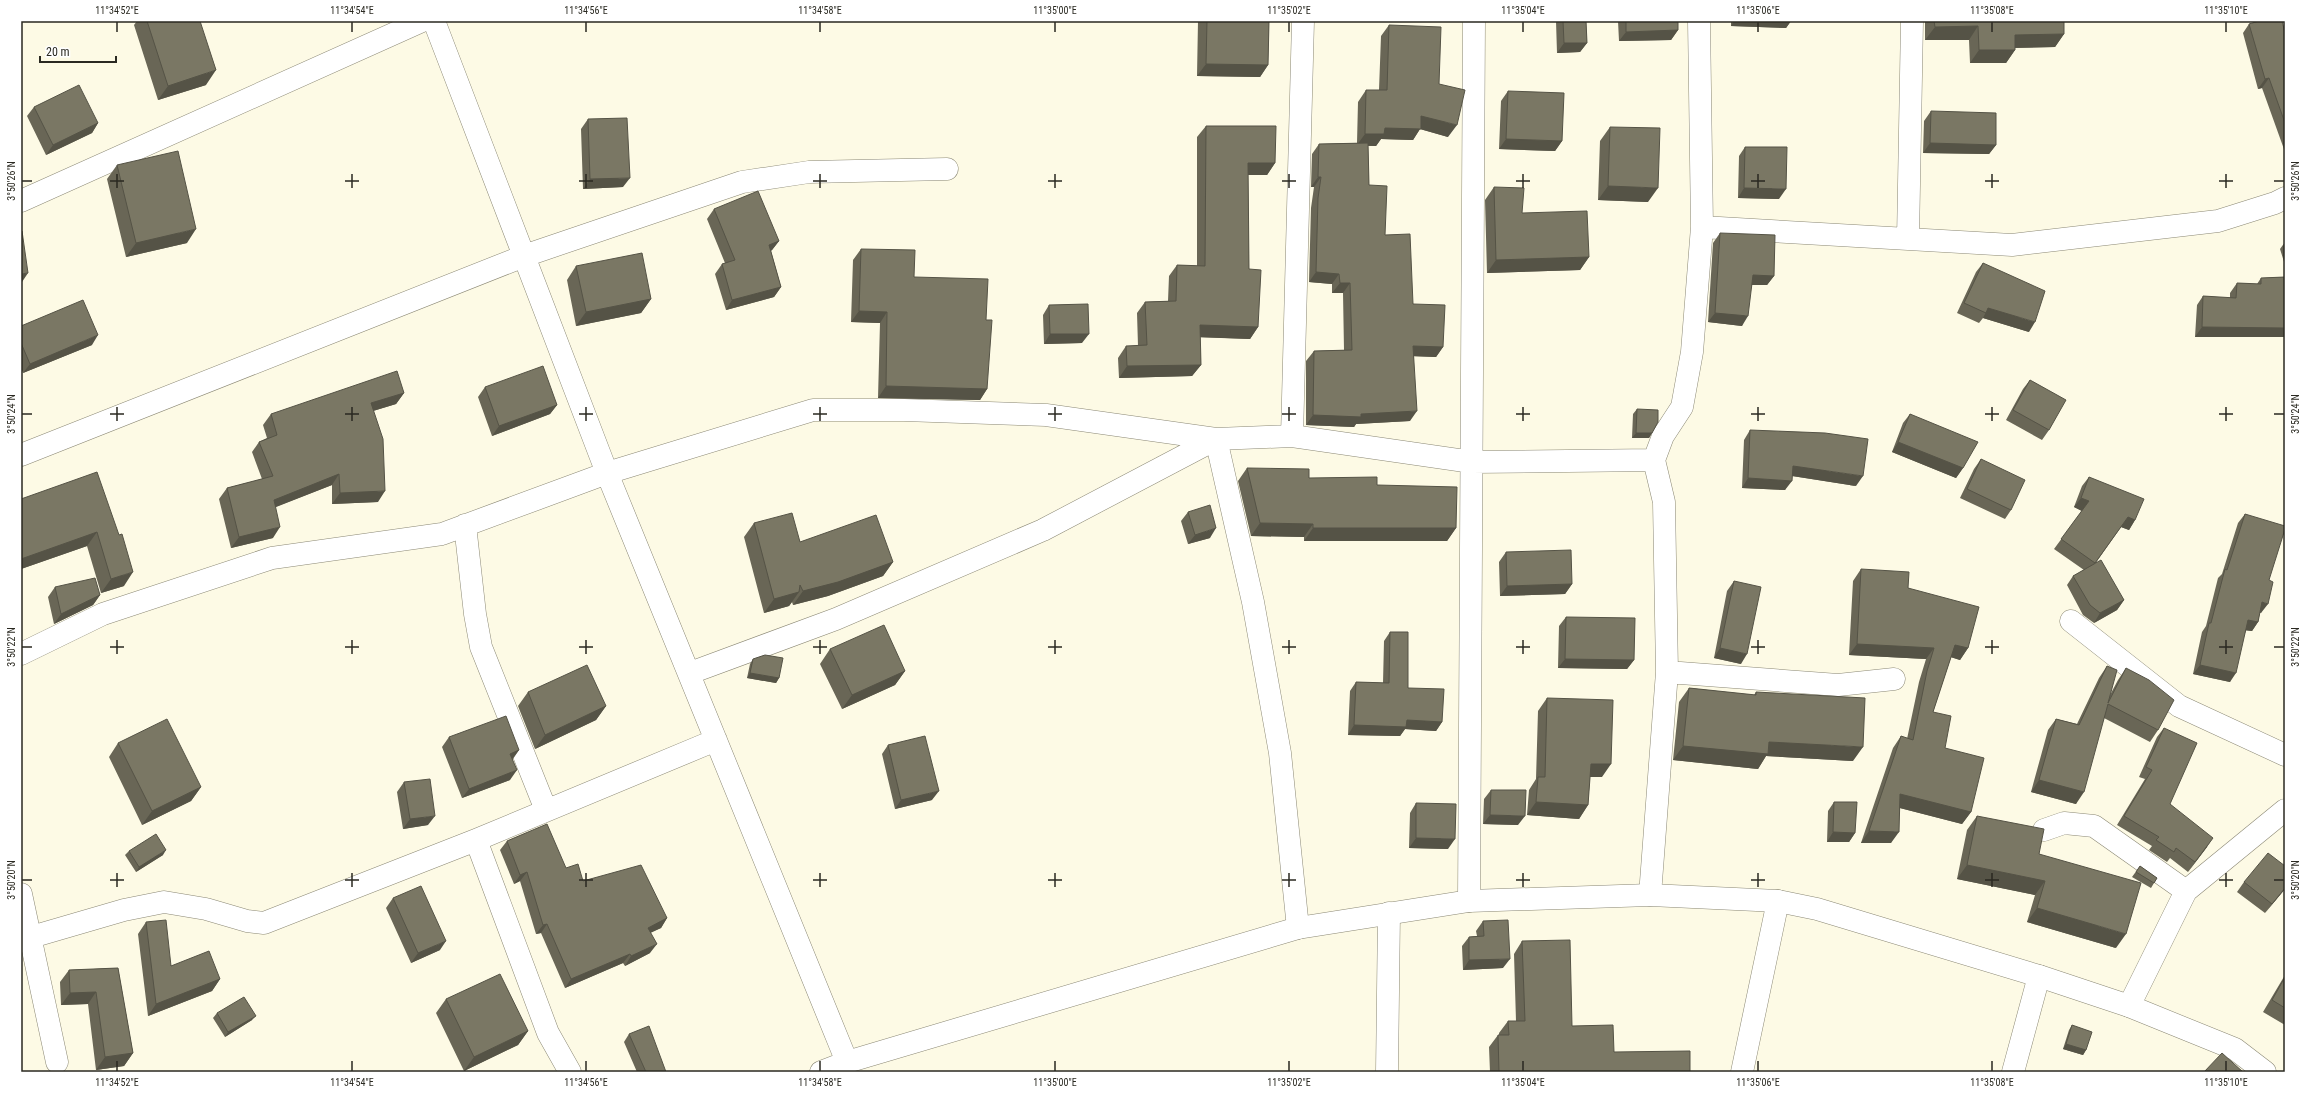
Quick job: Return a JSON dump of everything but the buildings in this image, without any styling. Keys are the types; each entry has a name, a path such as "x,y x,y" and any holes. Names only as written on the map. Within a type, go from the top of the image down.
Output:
{"street":[{"path":"21,201 422,21"},
{"path":"434,21 607,473 690,673 847,1062"},
{"path":"1292,436 1303,21"},
{"path":"1469,901 1474,21"},
{"path":"1650,894 1667,672 1664,502 1654,460 1663,436 1682,407 1692,352 1702,227 1699,21"},
{"path":"1908,239 1912,21"},
{"path":"21,455 524,256 742,182 809,172 947,169"},
{"path":"1702,227 2012,245 2218,222 2275,203 2285,198"},
{"path":"21,654 104,614 272,558 442,534 607,473 813,410 904,410 1046,415 1216,439 1292,436 1472,462 1654,460"},
{"path":"690,673 836,619 1043,530 1216,439"},
{"path":"1216,439 1253,602 1280,753 1298,928"},
{"path":"465,525 480,647 546,810"},
{"path":"2071,621 2179,706 2285,755"},
{"path":"1667,672 1838,685 1894,679"},
{"path":"25,938 124,910 164,902 206,909 247,921 264,924 476,840 716,740"},
{"path":"2129,1006 2186,891 2285,810"},
{"path":"2044,830 2064,823 2094,826 2186,891"},
{"path":"476,840 548,1033 570,1072"},
{"path":"21,894 25,938 57,1062"},
{"path":"821,1072 847,1062 1298,928 1469,901 1650,894 1778,901 1817,909 2039,976 2129,1006 2235,1049 2265,1072"},
{"path":"1742,1072 1778,901"},
{"path":"1387,1072 1389,913"},
{"path":"2013,1072 2039,976"}]}
